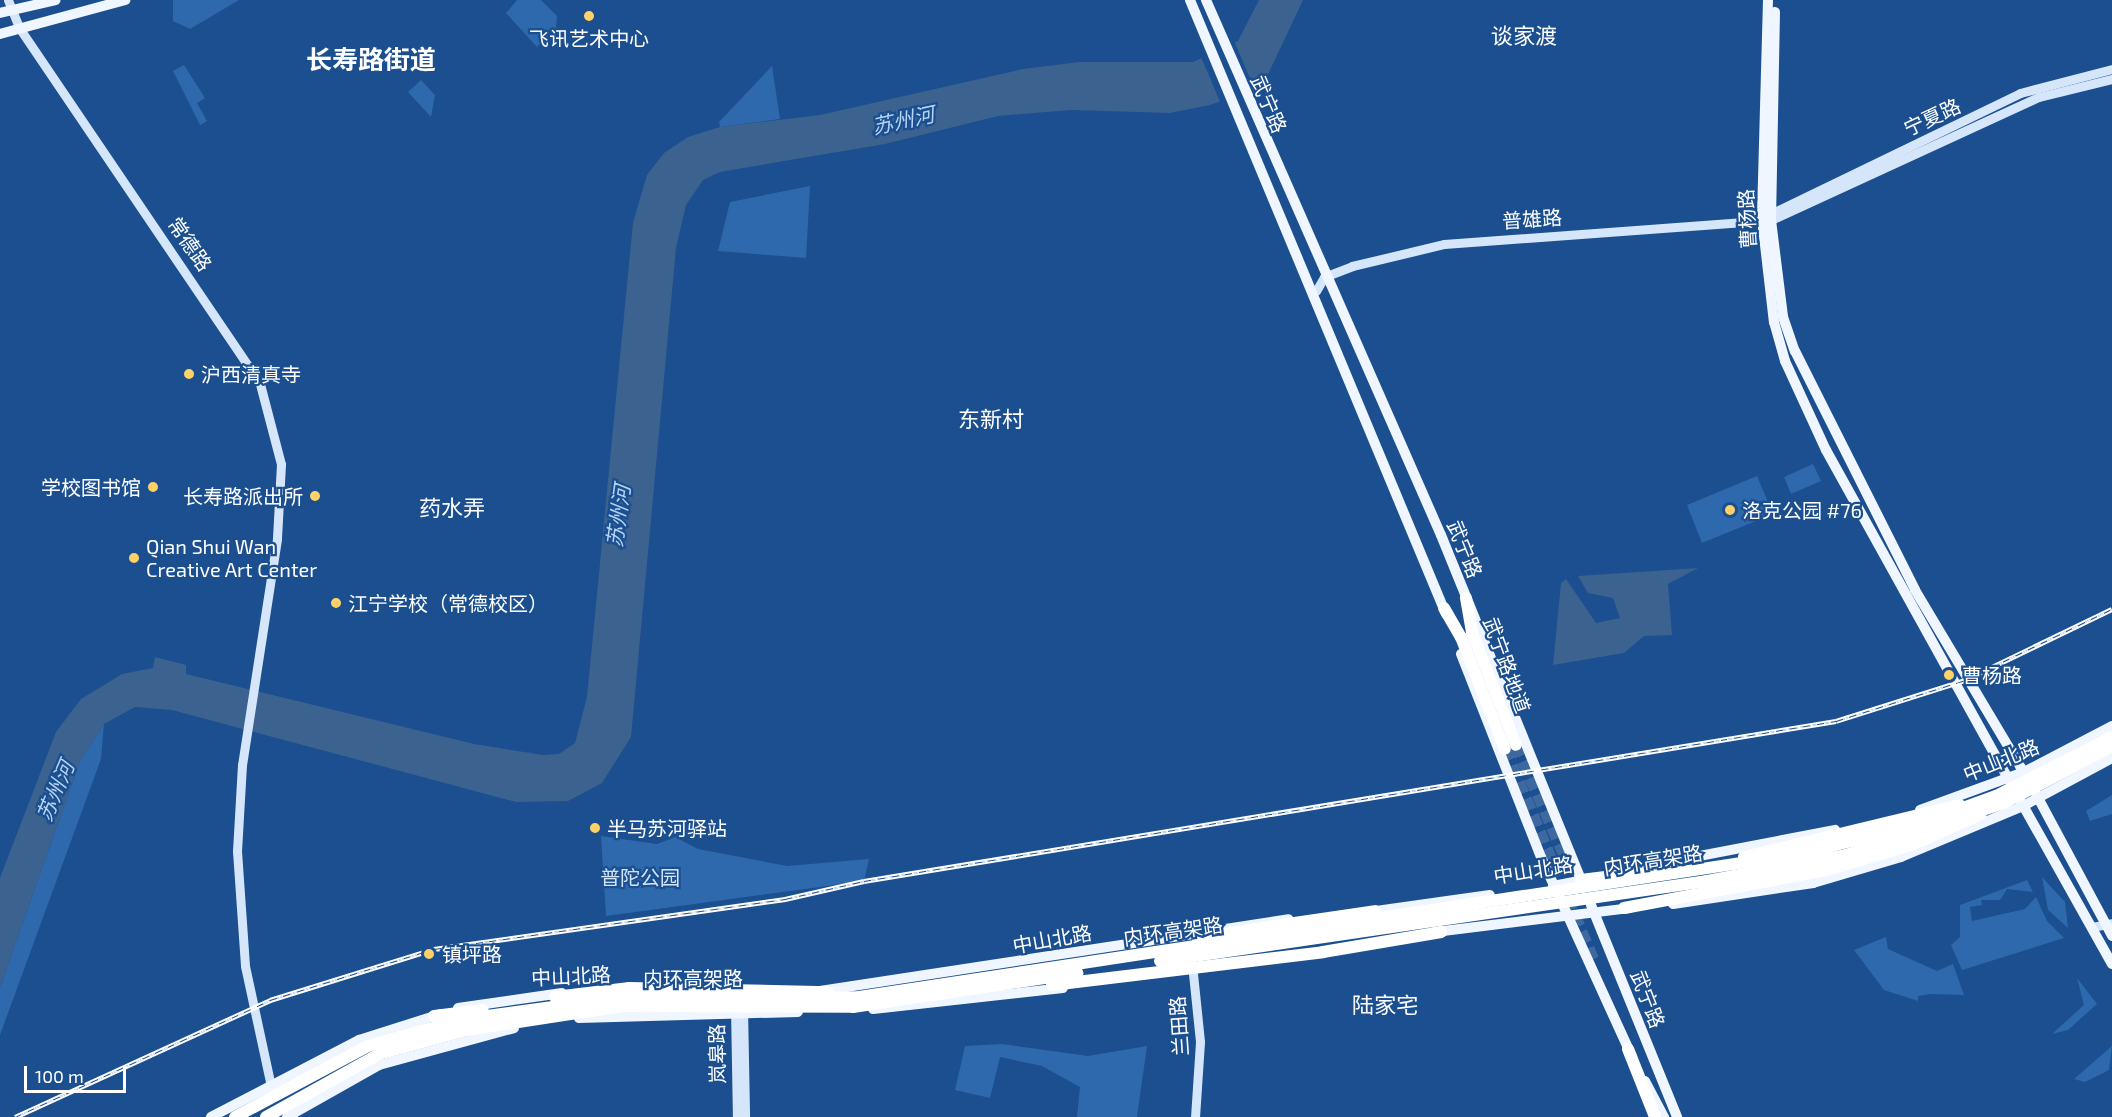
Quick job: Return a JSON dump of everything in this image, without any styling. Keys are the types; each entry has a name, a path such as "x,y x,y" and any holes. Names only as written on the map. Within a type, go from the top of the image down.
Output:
{"highway":[{"name":"武宁路地道","path":"1444,609 1461,637 1511,747 1472,633 1466,598"},
{"name":"内环高架路","path":"235,1117 368,1046 465,1019 620,998 859,997 1707,872 1862,840 2000,800 2112,737"},
{"name":"内环高架路","path":"266,1117 379,1054 477,1028 623,1006 853,1007 1773,870 1882,846 2000,800 2112,747"},
{"path":"1581,880 1786,848 2000,800"},
{"path":"1624,908 1694,892 1868,859 2000,800"},
{"path":"1077,964 1274,926 1374,912"},
{"path":"985,987 1053,985 1323,952 1441,932"},
{"path":"434,1016 629,988 800,989 859,997"},
{"path":"1628,1048 1655,1117"}],"main road":[{"path":"6,8 56,0"},
{"path":"0,34 126,0"},
{"name":"武宁路","path":"1190,0 1316,291 1554,886 1628,1048 1664,1117"},
{"name":"武宁路","path":"1206,0 1315,257 1466,598 1677,1117"},
{"name":"曹杨路","path":"1768,0 1768,217 1774,322 1785,362 1826,450 2112,964"},
{"name":"曹杨路","path":"1776,0 1768,217 1783,316 1795,351 1915,591 2024,772 2109,923 2112,936"},
{"name":"常德路","path":"6,8 253,369 279,448 278,535 242,765 237,851 245,966 270,1086"},
{"name":"宁夏路","path":"1768,217 2020,93 2112,69"},
{"name":"宁夏路","path":"1768,217 2039,97 2112,79"},
{"name":"普雄路","path":"1324,277 1391,254 1444,244 1768,217"},
{"path":"1316,291 1324,277"},
{"name":"中山北路","path":"211,1117 359,1040 434,1016 568,992 856,988 1188,933 1374,912 1554,886 1873,823 2024,772 2112,726"},
{"path":"287,1117 379,1065 471,1037 586,1017 739,1015 937,1006 1193,967 1441,932 1569,917 1823,880 1943,842 2039,799 2112,758"},
{"path":"2092,927 2109,923"},
{"name":"兰田路","path":"1188,933 1200,1042 1195,1117"},
{"name":"岚皋路","path":"737,1117 739,990"},
{"name":"岚皋路","path":"739,1015 746,1117"},
{"path":"270,1086 279,1117"}],"green space":[{"path":"173,0 239,0 190,29 173,21"},
{"path":"517,0 541,0 557,16 556,27 537,47 506,13"},
{"path":"184,65 205,98 197,103 207,121 200,125 173,71"},
{"path":"772,66 780,119 720,127 719,122"},
{"path":"421,80 435,95 431,117 408,92"},
{"path":"810,186 806,258 718,251 730,202"},
{"path":"1813,464 1821,481 1791,494 1784,477"},
{"name":"洛克公园 #76","path":"1757,476 1773,514 1702,543 1687,505"},
{"path":"104,724 101,759 0,1035 0,987 80,761"},
{"path":"2112,795 2112,814 2090,821 2086,811"},
{"name":"普陀公园","path":"601,836 657,844 675,837 698,849 787,866 869,859 864,881 606,916"},
{"path":"2042,877 2065,902 2068,928 2048,910"},
{"path":"2027,880 2033,892 2007,889 2000,900 1981,900 1982,905 1970,907 1972,921 2025,909 2036,897 2047,921 2064,938 1962,970 1951,945 1960,937 1960,905"},
{"path":"1886,937 1888,949 1937,971 1953,964 1964,995 1931,994 1918,996 1918,1001 1884,990 1854,950"},
{"path":"2077,978 2097,1004 2068,1030 2052,1034 2084,1005"},
{"path":"1002,1044 1088,1056 1147,1046 1137,1117 1077,1117 1080,1087 1042,1066 1000,1057 990,1098 955,1090 965,1046"},
{"path":"2112,1046 2109,1070 2085,1082 2074,1079"}],"water":[{"name":"苏州河","path":"1259,0 1303,0 1262,87 1210,105 1170,113 1071,110 998,116 885,144 720,172 703,180 686,205 676,248 631,737 602,783 568,801 516,802 172,710 135,707 104,724 80,761 0,987 0,878 56,732 81,699 122,674 153,668 155,657 186,665 186,674 474,744 543,755 559,754 575,743 587,697 633,223 647,175 664,153 688,137 720,127 820,115 1023,69 1079,62 1193,62 1238,41"},
{"path":"1698,568 1668,584 1672,635 1644,636 1624,653 1553,665 1561,583 1566,579 1596,623 1620,618 1613,598 1588,593 1578,576"}],"pier":[{"path":"1234,41 1256,92 1221,104 1201,57"}],"tunnel":[{"path":"1516,745 1577,884"},
{"path":"1505,749 1593,959"}],"railway":[{"path":"15,1117 270,1000 434,949 785,899 864,881 1836,721 1965,680 2112,609"}],"place":[{"name":"飞讯艺术中心","path":"589,16"},
{"name":"沪西清真寺","path":"189,374"},
{"name":"学校图书馆","path":"153,487"},
{"name":"长寿路派出所","path":"315,496"},
{"name":"洛克公园 #76","path":"1730,510"},
{"name":"Qian Shui Wan Creative Art Center","path":"134,558"},
{"name":"江宁学校（常德校区）","path":"336,603"},
{"name":"曹杨路","path":"1949,675"},
{"name":"半马苏河驿站","path":"595,828"},
{"name":"镇坪路","path":"429,954"}],"district":[{"name":"谈家渡","path":"1524,36"},
{"name":"长寿路街道","path":"371,59"},
{"name":"东新村","path":"991,419"},
{"name":"药水弄","path":"452,508"},
{"name":"陆家宅","path":"1385,1005"}]}
